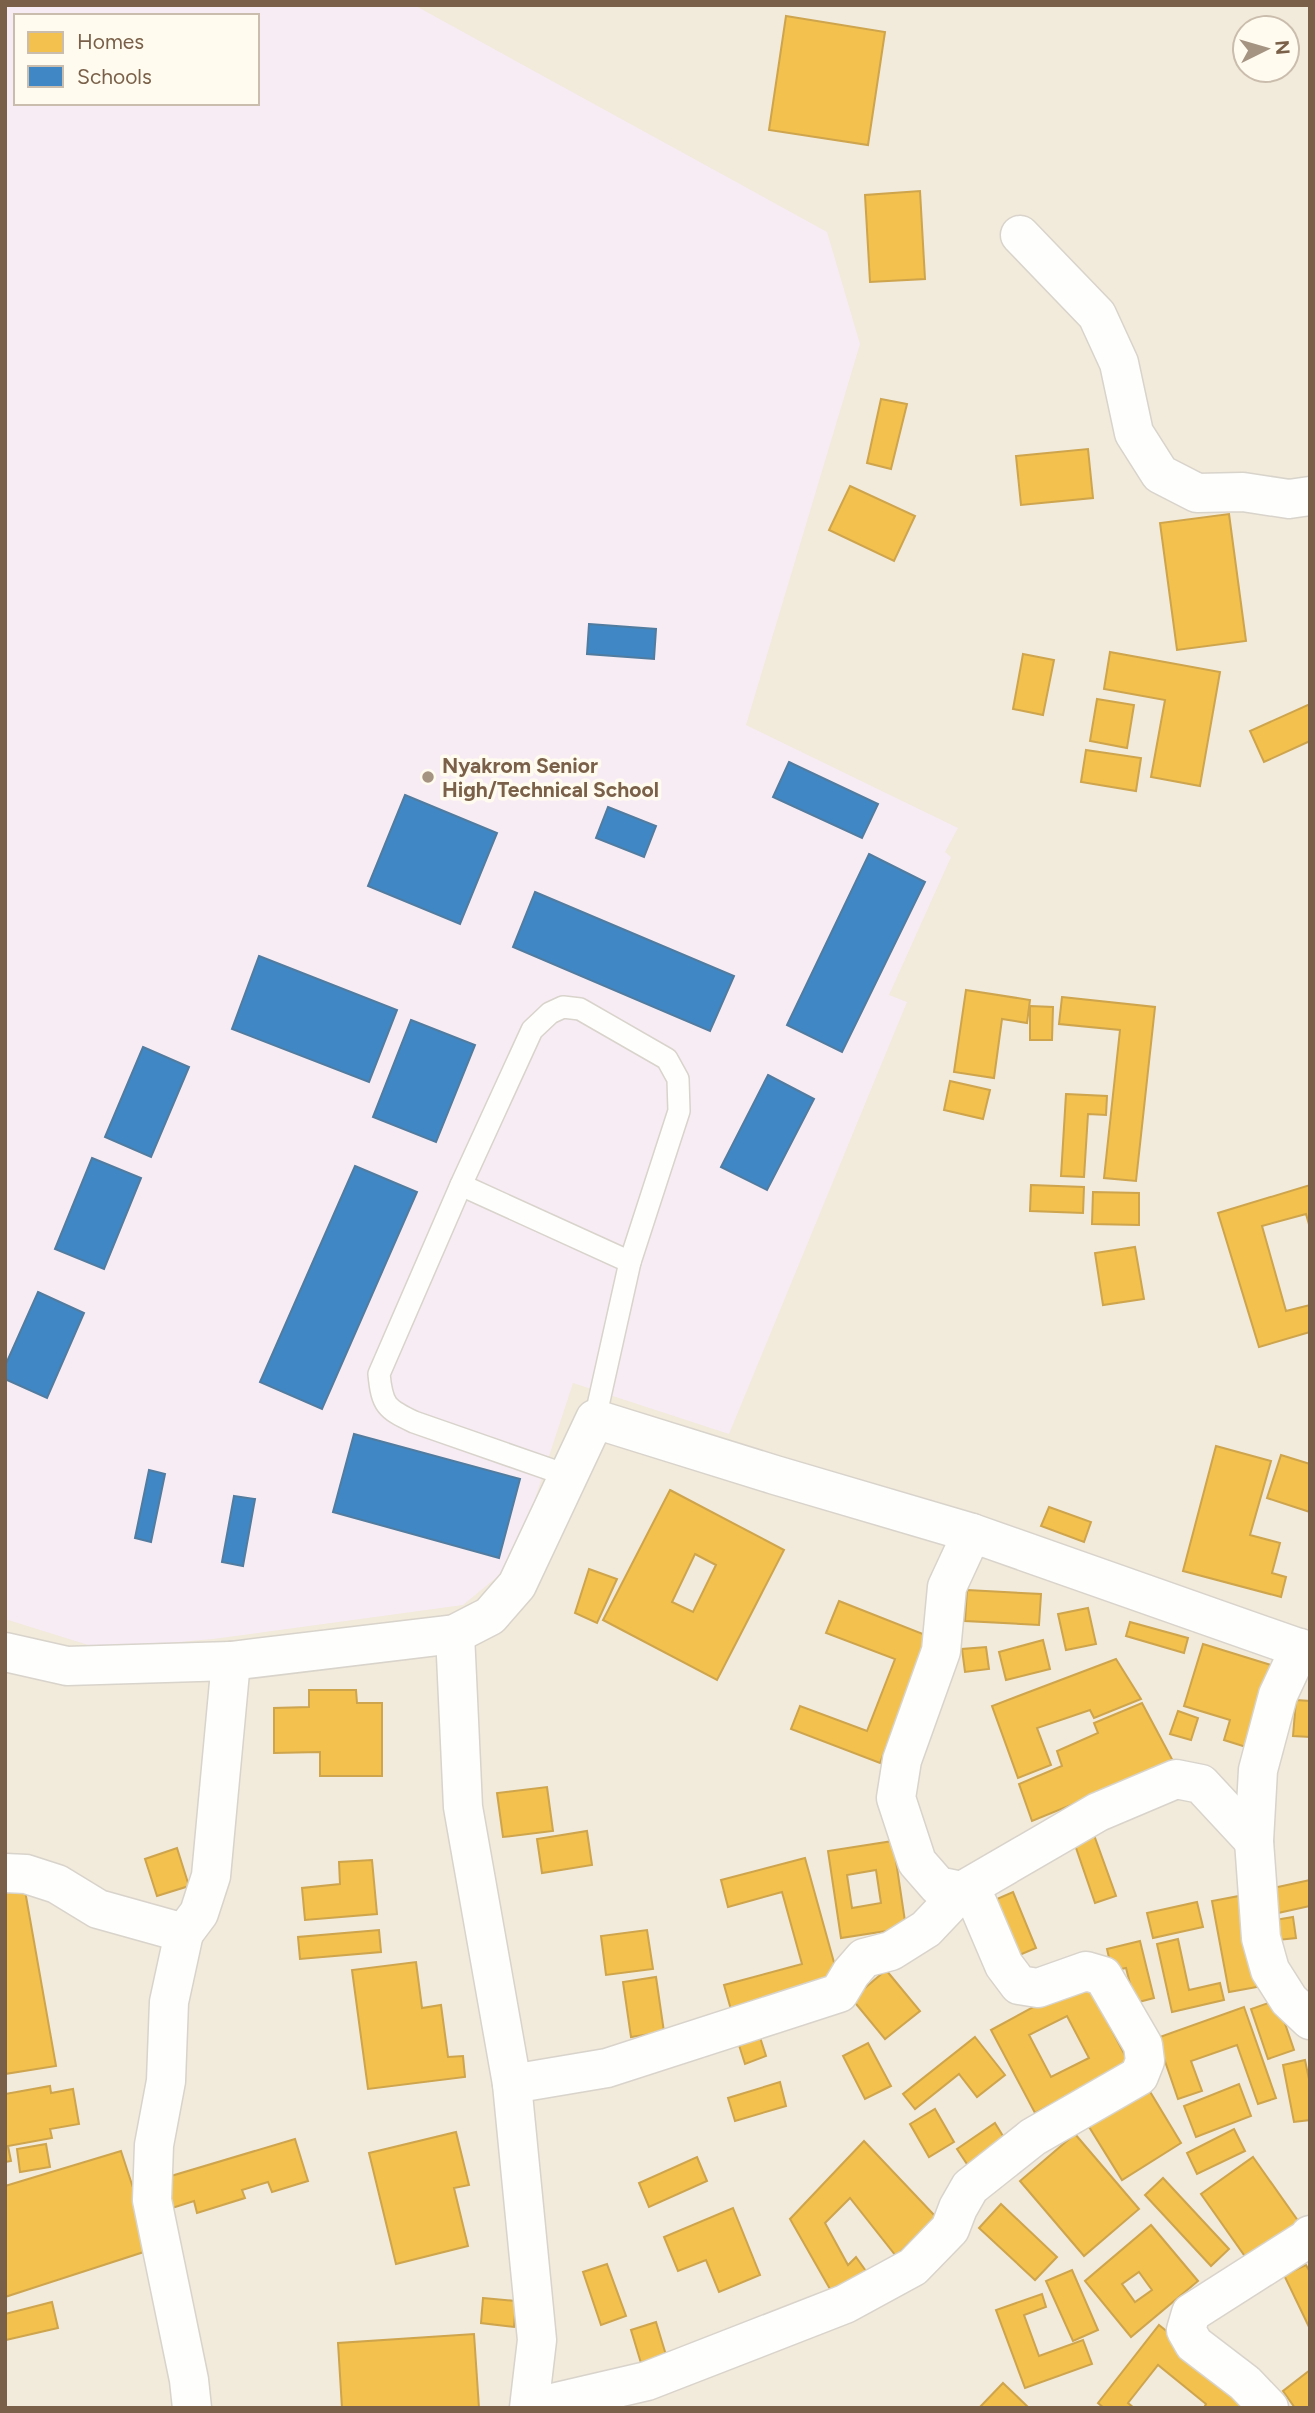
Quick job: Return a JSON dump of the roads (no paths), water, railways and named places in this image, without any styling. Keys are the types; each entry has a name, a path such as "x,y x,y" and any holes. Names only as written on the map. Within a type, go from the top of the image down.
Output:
{"street":[{"path":"1020,234 1097,316 1119,363 1134,433 1160,474 1197,493 1243,492 1289,499 1310,496"},
{"path":"5,1652 67,1666 231,1661 455,1634 490,1616 517,1585 595,1419 972,1533 1305,1650 1278,1695 1258,1770 1254,1841 1261,1938 1270,1970 1289,2000 1310,2020"},
{"path":"455,1634 463,1807 512,2084 537,2340 530,2408 647,2381 845,2304 913,2267 950,2229 970,2187 1033,2137 1139,2076 1145,2062 1143,2045 1103,1976 1086,1971 1038,1988 1019,1985 1004,1965 978,1904 962,1891 938,1886 916,1862 896,1798 902,1760 941,1651 947,1587 972,1533"},
{"path":"192,2408 189,2381 152,2200 154,2146 166,2081 169,2002 184,1933 199,1913 211,1876 231,1661"},
{"path":"512,2084 607,2068 839,1993 864,1958 891,1951 926,1929 962,1891 1098,1812 1176,1779 1201,1784 1254,1841"},
{"path":"5,1873 26,1874 57,1884 98,1909 184,1933"},
{"path":"1269,2408 1244,2383 1194,2344 1186,2330 1191,2313 1310,2235"}],"lane":[{"path":"569,1476 414,1422 390,1410 381,1396 379,1374 532,1030 550,1013 563,1007 580,1009 667,1059 678,1079 679,1111 631,1262 595,1419"},
{"path":"461,1185 631,1262"}],"place":[{"name":"Nyakrom Senior High/Technical School","path":"428,777"}]}
